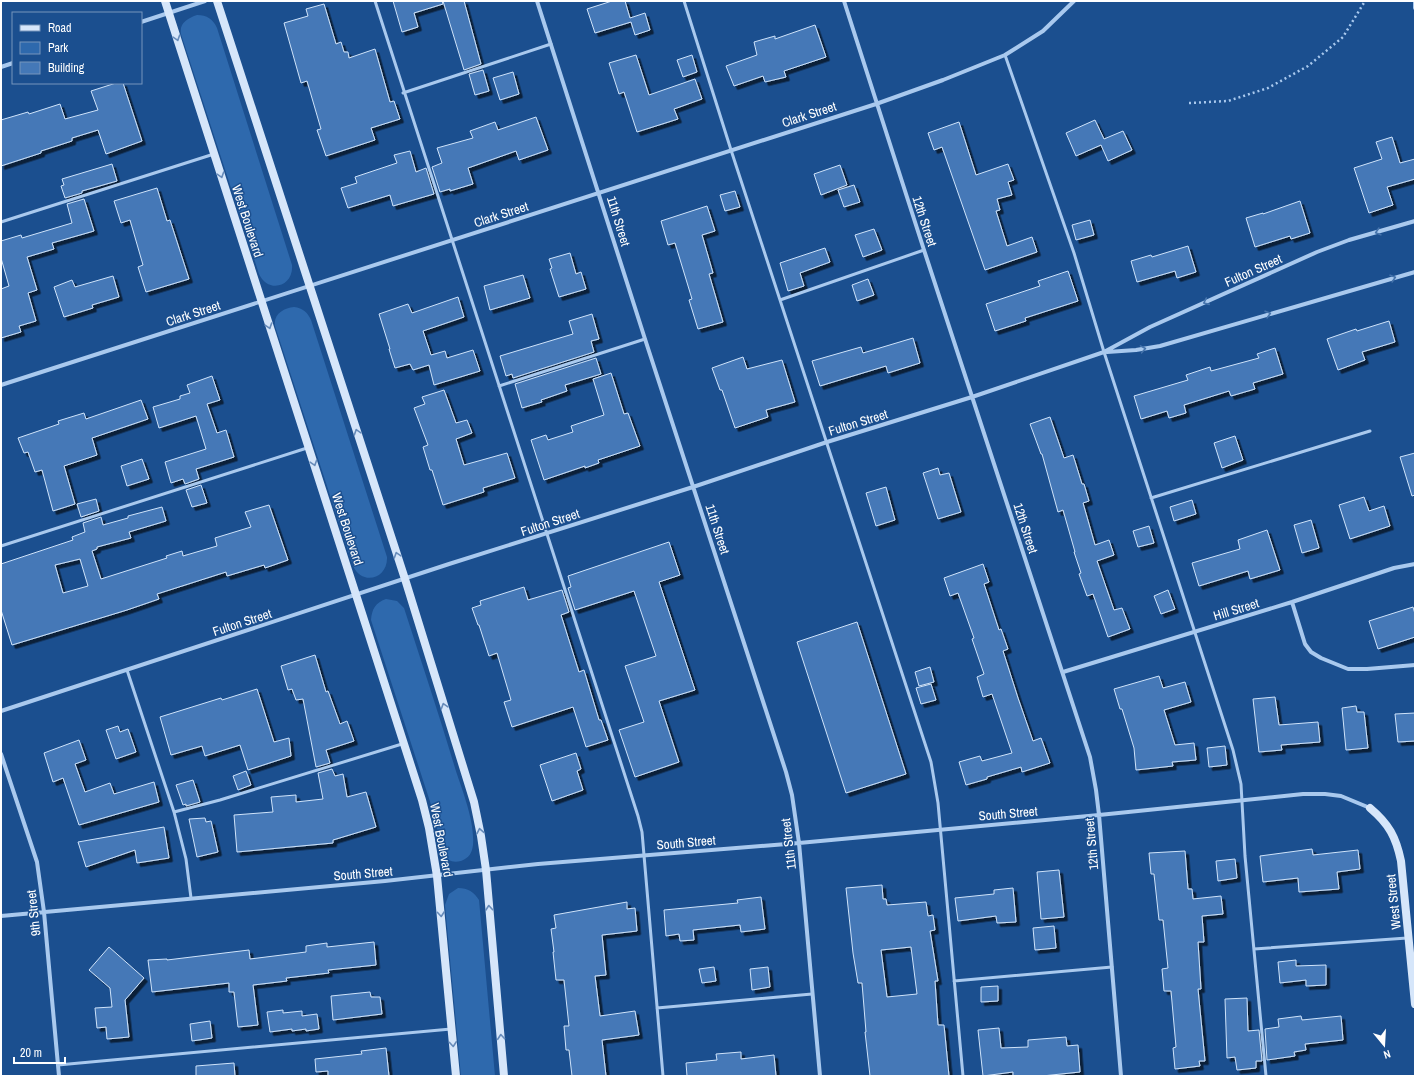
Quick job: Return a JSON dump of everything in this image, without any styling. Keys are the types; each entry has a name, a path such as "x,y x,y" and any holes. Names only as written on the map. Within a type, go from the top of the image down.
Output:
{"street":[{"name":"West Boulevard","path":"165,1 357,595 430,828 437,876 456,1076"},
{"path":"142,22 205,1"},
{"path":"217,1 405,579 474,802 486,870 504,1076"},
{"name":"11th Street","path":"537,1 786,772 792,795 799,842 820,1076"},
{"name":"12th Street","path":"844,1 876,104 1090,757 1099,815 1121,1076"},
{"name":"Clark Street","path":"1,385 876,104 943,80 1004,55 1043,31 1074,1"},
{"path":"1415,2 1415,8"},
{"path":"1,67 12,63"},
{"name":"Fulton Street","path":"1,711 693,487 827,442 972,397 1104,352 1150,326 1317,252 1349,240 1415,221"},
{"name":"Fulton Street","path":"1104,352 1136,350 1160,346 1415,272"},
{"name":"Hill Street","path":"1063,672 1292,602 1394,568 1415,564"},
{"path":"1292,602 1305,644 1311,652 1321,658 1348,669 1415,665"},
{"name":"9th Street","path":"1,754 37,862 44,912 59,1076"},
{"name":"South Street","path":"1,916 437,876 644,855 1099,815 1303,794 1334,795 1349,799 1370,808"},
{"name":"West Street","path":"1370,808 1387,825 1396,842 1401,861 1415,1004"}],"lane":[{"path":"375,1 403,93 638,816 642,832 663,1076"},
{"path":"685,1 731,150 931,762 938,803 962,1076"},
{"path":"403,93 551,44"},
{"path":"1004,55 1074,253 1104,352 1239,772 1245,856 1266,1076"},
{"path":"1,222 214,154"},
{"path":"780,300 924,250"},
{"path":"499,386 645,339"},
{"path":"1151,498 1370,431"},
{"path":"1,546 309,448"},
{"path":"127,670 174,812 186,859 192,898"},
{"path":"174,812 220,800 404,743"},
{"path":"1254,949 1408,938"},
{"path":"954,981 1112,967"},
{"path":"657,1008 812,994"},
{"path":"58,1065 452,1029"}],"path":[{"path":"1189,103 1228,101 1268,88 1308,66 1343,37 1365,1"}],"green space":[{"path":"197,15 209,18 214,22 217,28 292,265 292,273 289,278 285,283 280,285 274,286 268,284 259,274 181,34 181,27 187,19"},
{"path":"294,307 305,311 311,320 387,557 386,565 383,570 379,575 374,577 368,578 362,576 353,566 275,326 277,315 280,312"},
{"path":"386,599 397,601 404,608 470,816 473,836 472,850 470,855 461,861 451,861 442,855 435,817 371,620 375,607 379,602"},
{"path":"458,888 470,891 479,900 495,1076 461,1076 445,905 449,894"}],"building":[{"path":"393,1 442,1 443,4 414,13 418,27 402,32"},
{"path":"443,1 464,1 481,64 464,70"},
{"path":"612,1 625,1 630,18 645,13 650,30 635,35 631,22 595,33 587,9"},
{"path":"324,4 336,44 341,42 344,52 348,52 349,58 375,49 390,102 394,101 400,119 371,128 375,140 326,156 317,130 321,129 307,81 301,83 284,23 308,16 306,9"},
{"path":"815,25 826,57 784,71 786,77 765,82 763,76 734,86 726,66 757,55 754,42 775,36 775,39"},
{"path":"636,55 649,95 695,79 702,99 674,109 678,119 637,132 624,92 619,94 609,63"},
{"path":"692,55 697,72 683,77 677,60"},
{"path":"483,70 489,91 475,95 469,74"},
{"path":"513,72 519,94 500,100 493,78"},
{"path":"113,84 123,84 142,141 106,154 98,130 72,138 72,141 41,151 41,153 1,166 1,120 28,112 29,114 60,104 65,119 98,110 91,91"},
{"path":"536,117 548,150 519,160 516,151 468,168 473,184 450,191 450,189 440,192 432,167 442,163 437,148 473,138 470,131 495,122 498,130"},
{"path":"1095,120 1104,139 1123,131 1132,150 1108,161 1101,145 1076,156 1066,133"},
{"path":"959,122 976,175 1008,164 1014,180 1008,182 1012,195 997,199 1000,210 996,211 1007,246 1032,237 1037,252 985,270 942,147 934,150 928,133"},
{"path":"1392,137 1400,163 1415,159 1415,179 1387,187 1393,205 1369,213 1354,168 1382,159 1376,142"},
{"path":"410,151 416,172 426,168 434,194 393,206 390,195 348,208 341,188 357,183 355,177 397,163 394,155"},
{"path":"112,164 117,181 82,191 82,193 65,198 61,186 64,185 62,179"},
{"path":"840,165 847,185 821,195 814,174"},
{"path":"854,185 860,202 844,207 838,190"},
{"path":"157,188 167,221 170,220 189,279 146,292 138,267 143,265 130,220 121,223 114,201"},
{"path":"735,191 740,207 725,211 720,195"},
{"path":"84,199 94,231 52,243 54,249 27,257 37,290 28,293 36,321 19,326 21,332 1,338 1,289 9,286 1,258 1,241 21,235 22,238 72,223 67,204"},
{"path":"1300,201 1310,233 1291,239 1290,236 1255,247 1246,218 1263,214"},
{"path":"707,206 715,231 702,235 713,273 709,274 723,322 698,329 689,300 692,299 675,243 668,245 661,221"},
{"path":"1090,220 1094,235 1076,240 1072,225"},
{"path":"874,229 882,250 863,257 855,235"},
{"path":"1188,246 1196,272 1177,278 1175,271 1137,282 1131,261 1151,255 1152,257"},
{"path":"825,248 830,262 800,273 804,286 788,291 780,263"},
{"path":"570,253 576,274 581,272 586,289 559,297 550,269 552,268 549,259"},
{"path":"1068,271 1078,301 1025,318 1026,321 995,331 986,304 1040,286 1038,281"},
{"path":"523,275 530,298 490,310 484,286"},
{"path":"113,276 119,297 92,305 93,308 64,317 54,287 72,280 75,287"},
{"path":"868,279 874,295 857,301 852,285"},
{"path":"458,297 464,317 423,331 431,355 445,351 447,358 473,350 480,371 434,385 429,365 413,370 410,364 395,368 379,314 408,304 412,313"},
{"path":"592,314 599,339 591,341 594,352 513,378 512,374 506,376 500,356 573,334 569,321"},
{"path":"1389,321 1395,342 1362,352 1365,360 1338,370 1327,339 1356,329 1357,331"},
{"path":"913,338 920,363 888,373 886,366 820,386 812,361 861,347 863,353"},
{"path":"1275,348 1283,374 1253,383 1255,389 1231,396 1229,391 1184,405 1186,413 1169,418 1167,411 1141,419 1134,396 1188,380 1186,375 1210,367 1211,371 1259,358 1257,354"},
{"path":"743,357 747,369 782,360 795,402 766,410 768,417 735,428 722,390 720,390 712,368"},
{"path":"596,358 601,374 565,385 567,391 541,400 542,402 522,408 515,384"},
{"path":"611,373 624,414 628,413 640,446 598,460 599,463 585,468 585,466 544,480 531,440 546,435 548,440 573,432 571,426 604,415 593,379"},
{"path":"212,376 220,400 207,404 217,433 226,430 234,457 196,469 199,479 185,484 183,479 171,483 165,462 206,449 196,416 159,428 153,407 180,399 180,396 190,393 187,385"},
{"path":"444,390 456,423 467,420 472,433 456,439 464,465 507,453 515,478 483,488 484,492 443,505 423,447 428,445 414,408 425,404 422,397"},
{"path":"141,400 148,419 92,438 97,455 64,466 75,504 53,511 42,470 35,472 28,452 24,453 18,438 59,424 58,421 84,413 86,419"},
{"path":"1050,417 1064,458 1073,455 1082,484 1084,484 1089,501 1083,503 1095,545 1109,540 1114,555 1097,561 1114,610 1122,608 1130,629 1108,637 1093,594 1087,596 1079,574 1081,573 1063,510 1058,512 1042,454 1030,424"},
{"path":"1235,436 1243,460 1222,468 1214,443"},
{"path":"1415,453 1415,495 1412,496 1400,457"},
{"path":"142,459 149,479 127,486 121,466"},
{"path":"938,468 940,475 949,473 961,512 938,519 923,473"},
{"path":"201,485 207,503 192,507 186,490"},
{"path":"886,487 895,520 876,526 866,493"},
{"path":"1364,497 1369,511 1384,506 1390,526 1350,539 1339,505"},
{"path":"96,499 99,511 81,517 77,504"},
{"path":"1192,500 1196,514 1174,521 1170,507"},
{"path":"269,505 288,560 265,568 264,565 227,576 226,572 157,594 159,599 127,610 12,645 1,610 1,564 73,540 72,537 85,532 83,523 101,517 103,525 128,518 128,516 162,507 166,521 129,532 131,538 97,547 97,549 92,551 101,579 167,558 166,556 182,551 183,556 217,546 215,538 251,527 245,512","holes":["80,559 88,586 63,593 55,565"]},
{"path":"1311,520 1319,548 1302,553 1294,525"},
{"path":"1149,526 1154,543 1138,547 1133,531"},
{"path":"1267,530 1280,570 1250,579 1248,571 1199,586 1192,563 1240,549 1238,540"},
{"path":"669,542 680,575 659,582 695,690 659,701 679,762 635,777 619,730 644,722 625,666 656,656 634,591 575,610 568,588 571,587 568,576"},
{"path":"983,564 989,582 984,584 999,630 1001,629 1008,649 1003,651 1018,698 1033,741 1041,738 1050,763 1022,772 1021,767 966,785 959,762 980,756 982,761 1012,753 992,694 983,697 977,677 984,674 972,639 974,638 958,593 950,596 944,578"},
{"path":"524,587 528,600 562,590 569,612 561,615 579,672 584,670 599,720 601,720 608,740 586,747 573,707 512,727 504,702 511,700 497,653 489,656 472,608 481,605 480,601"},
{"path":"1168,590 1175,609 1161,614 1154,596"},
{"path":"1413,607 1415,614 1415,637 1378,649 1369,621"},
{"path":"857,622 906,774 846,793 797,642"},
{"path":"315,655 326,692 328,691 340,724 347,721 354,741 326,750 330,763 316,767 303,699 296,700 292,689 288,690 281,666"},
{"path":"930,667 934,682 919,686 915,672"},
{"path":"1159,676 1163,688 1185,682 1191,702 1164,710 1175,745 1194,743 1196,760 1172,762 1173,766 1136,770 1134,748 1114,689"},
{"path":"931,684 936,700 921,704 916,688"},
{"path":"257,689 274,742 289,738 291,756 248,770 240,745 205,756 202,746 171,755 160,717 221,698 222,700"},
{"path":"1275,697 1279,725 1318,722 1320,742 1281,745 1282,750 1259,752 1253,699"},
{"path":"1356,706 1357,712 1364,712 1368,748 1346,750 1342,708"},
{"path":"1415,713 1415,741 1398,742 1395,714"},
{"path":"118,726 120,732 128,729 136,752 116,759 106,730"},
{"path":"79,740 86,760 75,764 85,792 110,783 114,794 154,782 159,802 79,825 63,778 53,782 44,753"},
{"path":"1225,746 1227,765 1209,767 1207,748"},
{"path":"576,753 581,769 577,771 583,790 552,801 540,765"},
{"path":"332,769 335,776 343,774 347,797 366,792 376,827 333,840 333,843 237,852 234,815 273,812 271,797 296,795 296,802 323,799 318,773"},
{"path":"246,771 251,785 238,790 233,776"},
{"path":"193,780 200,802 186,806 186,804 183,805 176,785"},
{"path":"205,818 206,822 211,821 218,852 197,857 189,819"},
{"path":"164,827 169,858 137,863 135,850 86,867 78,842"},
{"path":"1312,849 1313,855 1358,850 1360,869 1337,872 1339,889 1299,892 1298,878 1263,882 1260,856"},
{"path":"1185,851 1188,889 1192,889 1193,899 1221,896 1223,914 1202,916 1204,942 1198,942 1201,989 1198,989 1205,1061 1199,1061 1200,1066 1175,1069 1173,1048 1176,1047 1171,991 1164,991 1162,969 1168,968 1163,920 1159,920 1154,874 1151,874 1149,853"},
{"path":"1235,859 1237,878 1218,881 1216,861"},
{"path":"1059,870 1064,917 1041,919 1037,872"},
{"path":"882,885 883,899 886,899 887,905 926,902 928,916 933,915 935,930 930,931 938,981 935,981 938,1025 944,1025 949,1076 870,1076 865,1032 862,983 858,983 853,953 846,888","holes":["911,947 917,994 887,997 881,950"]},
{"path":"1013,888 1016,922 997,923 996,916 958,921 955,898 994,894 994,890"},
{"path":"761,897 765,929 741,932 740,925 693,930 694,940 680,941 679,934 666,936 664,910 738,903 737,900"},
{"path":"627,902 627,909 635,908 637,931 602,935 606,975 595,976 600,1016 635,1011 639,1035 602,1040 606,1076 572,1076 569,1050 566,1050 564,1026 569,1026 564,980 556,980 551,929 556,928 554,915"},
{"path":"1054,926 1056,948 1035,950 1033,928"},
{"path":"374,942 376,965 328,970 329,973 286,978 287,981 253,985 258,1025 238,1027 234,992 229,992 229,983 152,992 148,960 167,960 249,950 250,959 306,952 306,946 327,943 327,947"},
{"path":"109,947 144,978 125,1000 129,1037 107,1039 106,1027 97,1028 95,1008 112,1007 110,988 89,970"},
{"path":"1296,960 1296,966 1326,965 1326,985 1306,986 1306,980 1280,983 1278,962"},
{"path":"714,967 716,981 702,983 699,969"},
{"path":"768,967 770,987 752,990 750,969"},
{"path":"998,986 998,1001 981,1002 981,987"},
{"path":"370,992 371,997 380,997 382,1014 333,1020 331,996"},
{"path":"1247,998 1248,1031 1259,1030 1262,1061 1256,1061 1256,1068 1237,1070 1235,1057 1227,1058 1225,999"},
{"path":"283,1010 283,1013 302,1011 302,1016 317,1014 319,1029 292,1031 292,1029 270,1032 267,1012"},
{"path":"1301,1016 1302,1020 1341,1016 1343,1040 1305,1044 1306,1050 1294,1052 1295,1056 1267,1060 1265,1029 1279,1027 1278,1019"},
{"path":"210,1021 212,1038 192,1041 190,1024"},
{"path":"999,1028 1001,1048 1028,1047 1028,1040 1066,1037 1067,1046 1078,1045 1080,1072 1042,1076 1013,1076 1013,1072 983,1076 978,1030"},
{"path":"386,1048 389,1076 328,1076 328,1071 316,1072 315,1059 362,1054 361,1051"},
{"path":"741,1052 741,1059 774,1055 776,1076 687,1076 686,1063 717,1060 716,1054"},
{"path":"234,1063 235,1076 196,1076 196,1066"}]}
